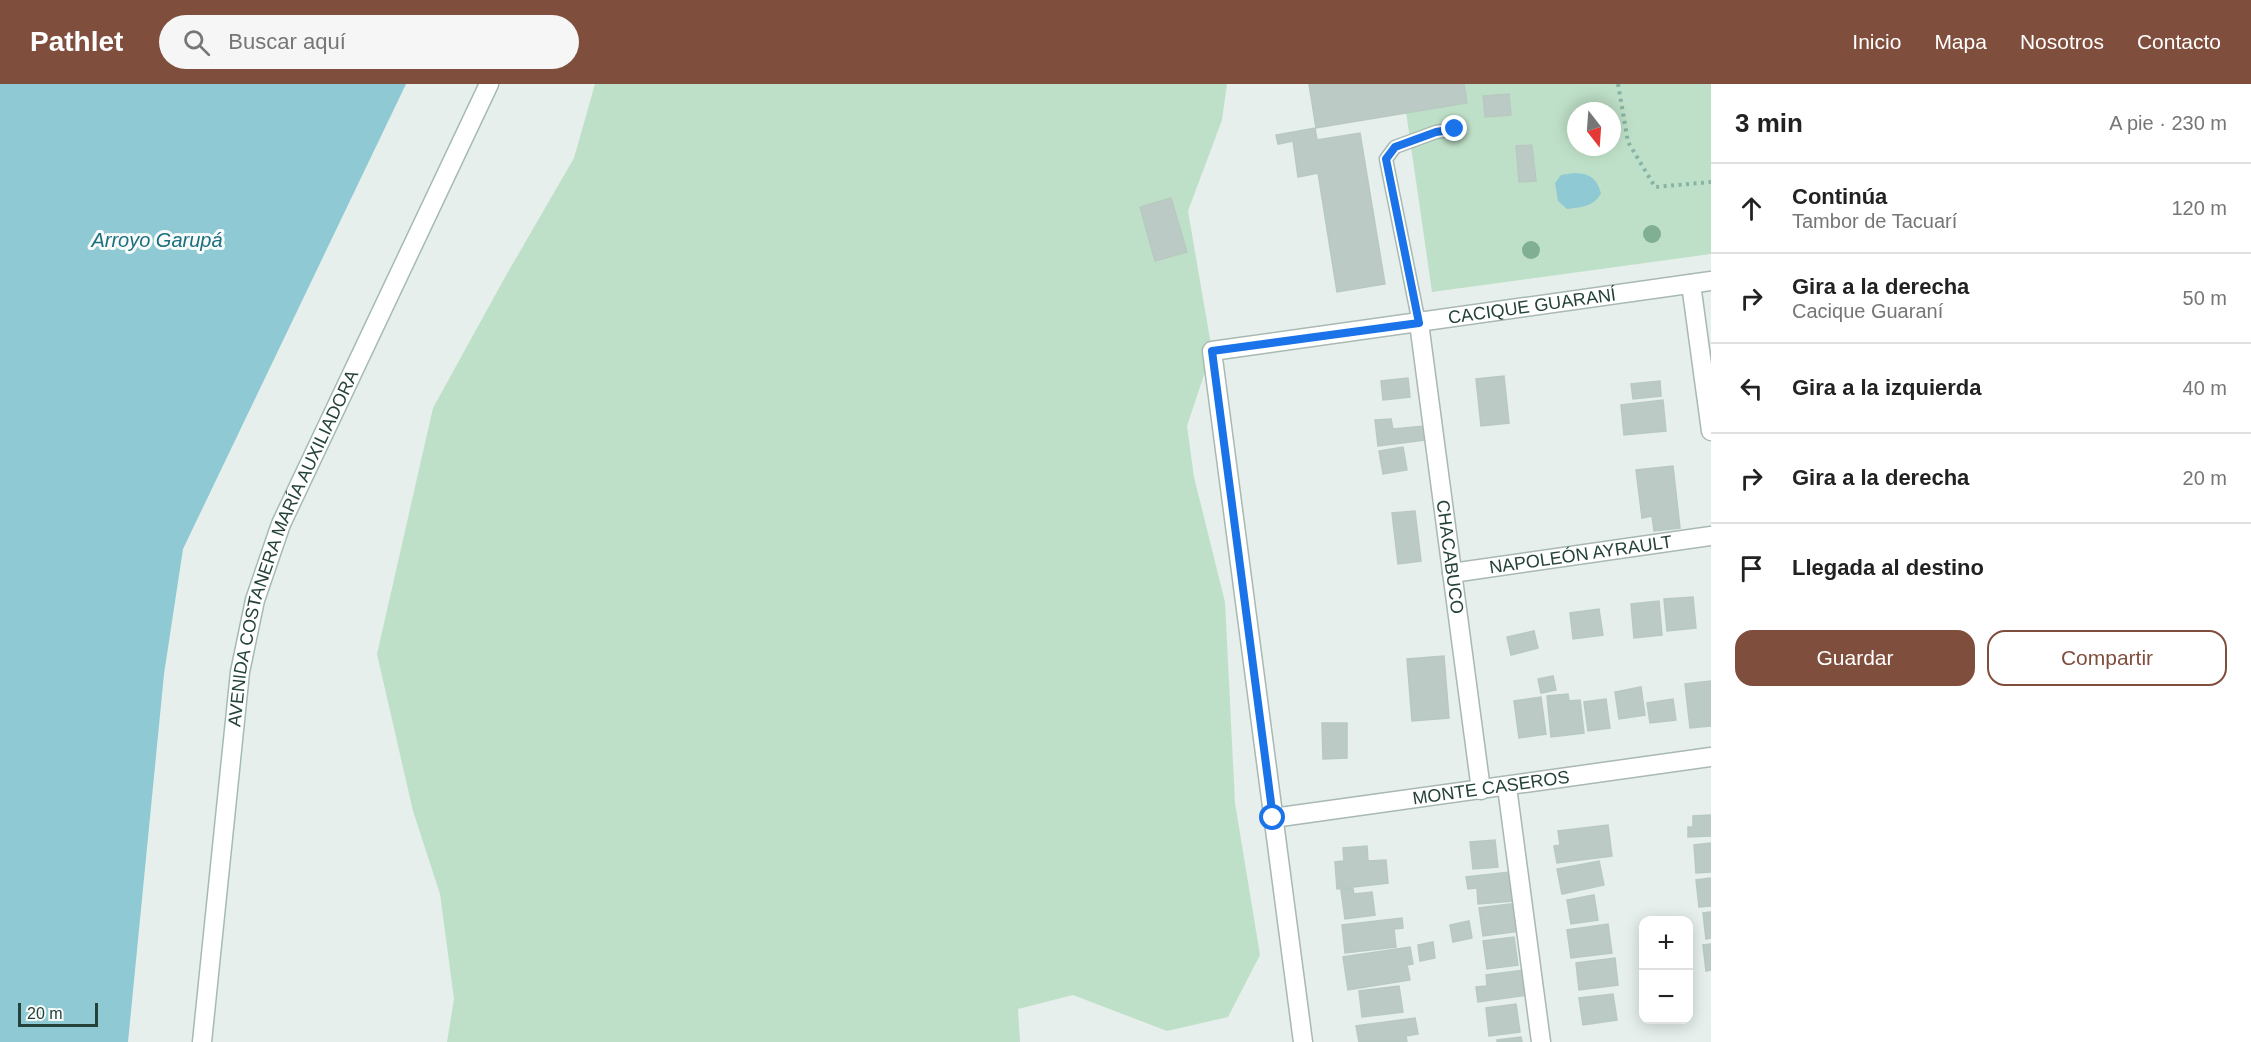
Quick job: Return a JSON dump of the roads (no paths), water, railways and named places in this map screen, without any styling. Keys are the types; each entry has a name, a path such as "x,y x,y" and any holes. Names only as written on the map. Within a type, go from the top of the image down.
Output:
{"street":[{"name":"AVENIDA COSTANERA MARÍA AUXILIADORA","path":"202,1042 240,672 255,600 281,524 489,84"},
{"name":"CACIQUE GUARANÍ","path":"1273,818 1212,351 1711,281"},
{"path":"1691,284 1711,431"},
{"name":"CHACABUCO","path":"1419,323 1481,790"},
{"name":"NAPOLEÓN AYRAULT","path":"1452,573 1711,536"},
{"name":"MONTE CASEROS","path":"1273,818 1711,757"},
{"path":"1507,787 1541,1042"},
{"path":"1273,818 1303,1042"}],"lane":[{"path":"1419,323 1386,159 1395,147 1436,132 1455,129"}],"water":[{"name":"Arroyo Garupá","path":"0,84 406,84 183,549 164,674 128,1042 0,1042"},
{"path":"1574,173 1592,177 1601,193 1591,204 1567,209 1558,201 1555,183 1561,175"}]}
